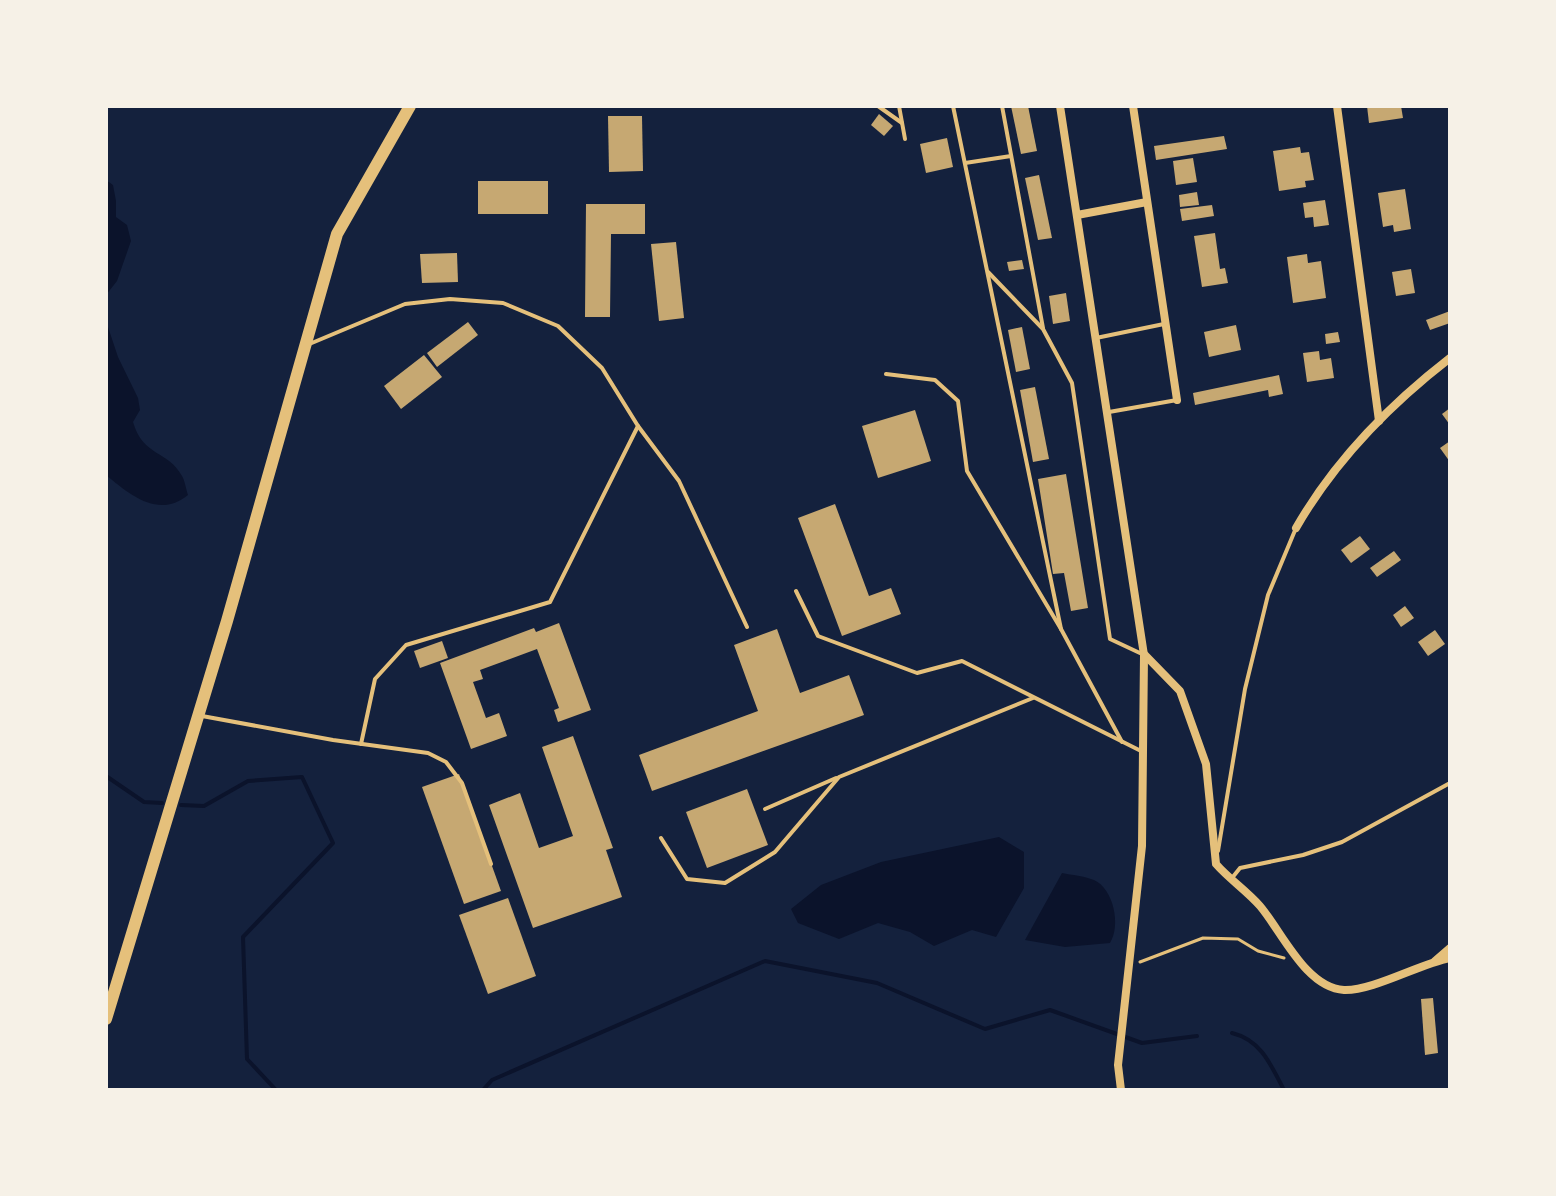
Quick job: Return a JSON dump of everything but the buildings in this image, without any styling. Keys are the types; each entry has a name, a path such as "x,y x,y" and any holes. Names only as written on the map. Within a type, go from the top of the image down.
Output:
{"main road":[{"path":"106,1019 199,715 337,234 410,106"}],"street":[{"path":"1060,106 1144,655 1142,846 1118,1065 1121,1090"},
{"path":"1133,106 1177,400"},
{"path":"1337,106 1379,421"},
{"path":"1077,215 1147,202"},
{"path":"1296,528 1318,490 1379,421 1450,358"},
{"path":"1144,655 1180,691 1206,764 1216,864 1258,903 1319,982 1344,990 1450,958"},
{"path":"1434,961 1450,948"}],"lane":[{"path":"878,106 902,123"},
{"path":"899,106 905,139"},
{"path":"953,106 1061,629"},
{"path":"1002,106 1043,329"},
{"path":"965,163 1011,156"},
{"path":"987,272 1043,329 1072,383 1110,639 1144,655"},
{"path":"305,346 405,304 450,299 503,303 558,326 602,368 638,426 679,481 747,627"},
{"path":"1096,338 1166,324"},
{"path":"886,374 935,380 958,401 967,471 1061,629 1122,742"},
{"path":"1107,413 1177,400"},
{"path":"361,744 375,679 406,645 550,602 638,426"},
{"path":"1216,864 1251,662 1268,595 1296,528"},
{"path":"796,591 818,636 917,673 962,661 1143,752"},
{"path":"765,809 1033,698"},
{"path":"199,715 428,753 446,762 462,783 491,864"},
{"path":"661,838 687,879 725,883 775,852 839,777"},
{"path":"1230,880 1240,868 1303,855 1342,842 1450,783"}],"path":[{"path":"1129,966 1203,938 1238,939 1258,951 1304,965"}],"water":[{"path":"106,180 113,185 116,217 127,225 131,241 117,281 106,295"},
{"path":"106,321 118,357 138,398 140,410 133,422 137,433 149,448 176,468 184,480 188,495 177,502 166,505 145,502 106,475"},
{"path":"999,837 1024,852 1024,888 996,937 972,930 934,946 910,932 878,923 839,939 798,923 791,909 821,885 881,862"},
{"path":"1062,873 1094,880 1106,891 1115,918 1110,943 1065,947 1025,940"}],"waterway":[{"path":"106,776 144,802 162,803"},
{"path":"181,805 204,806 248,781 302,777 333,843 243,937 247,1059 276,1090"},
{"path":"483,1090 492,1080 765,961 877,983 985,1029 1050,1010 1142,1043 1197,1036"},
{"path":"1232,1033 1251,1041 1258,1048 1284,1090"}]}
